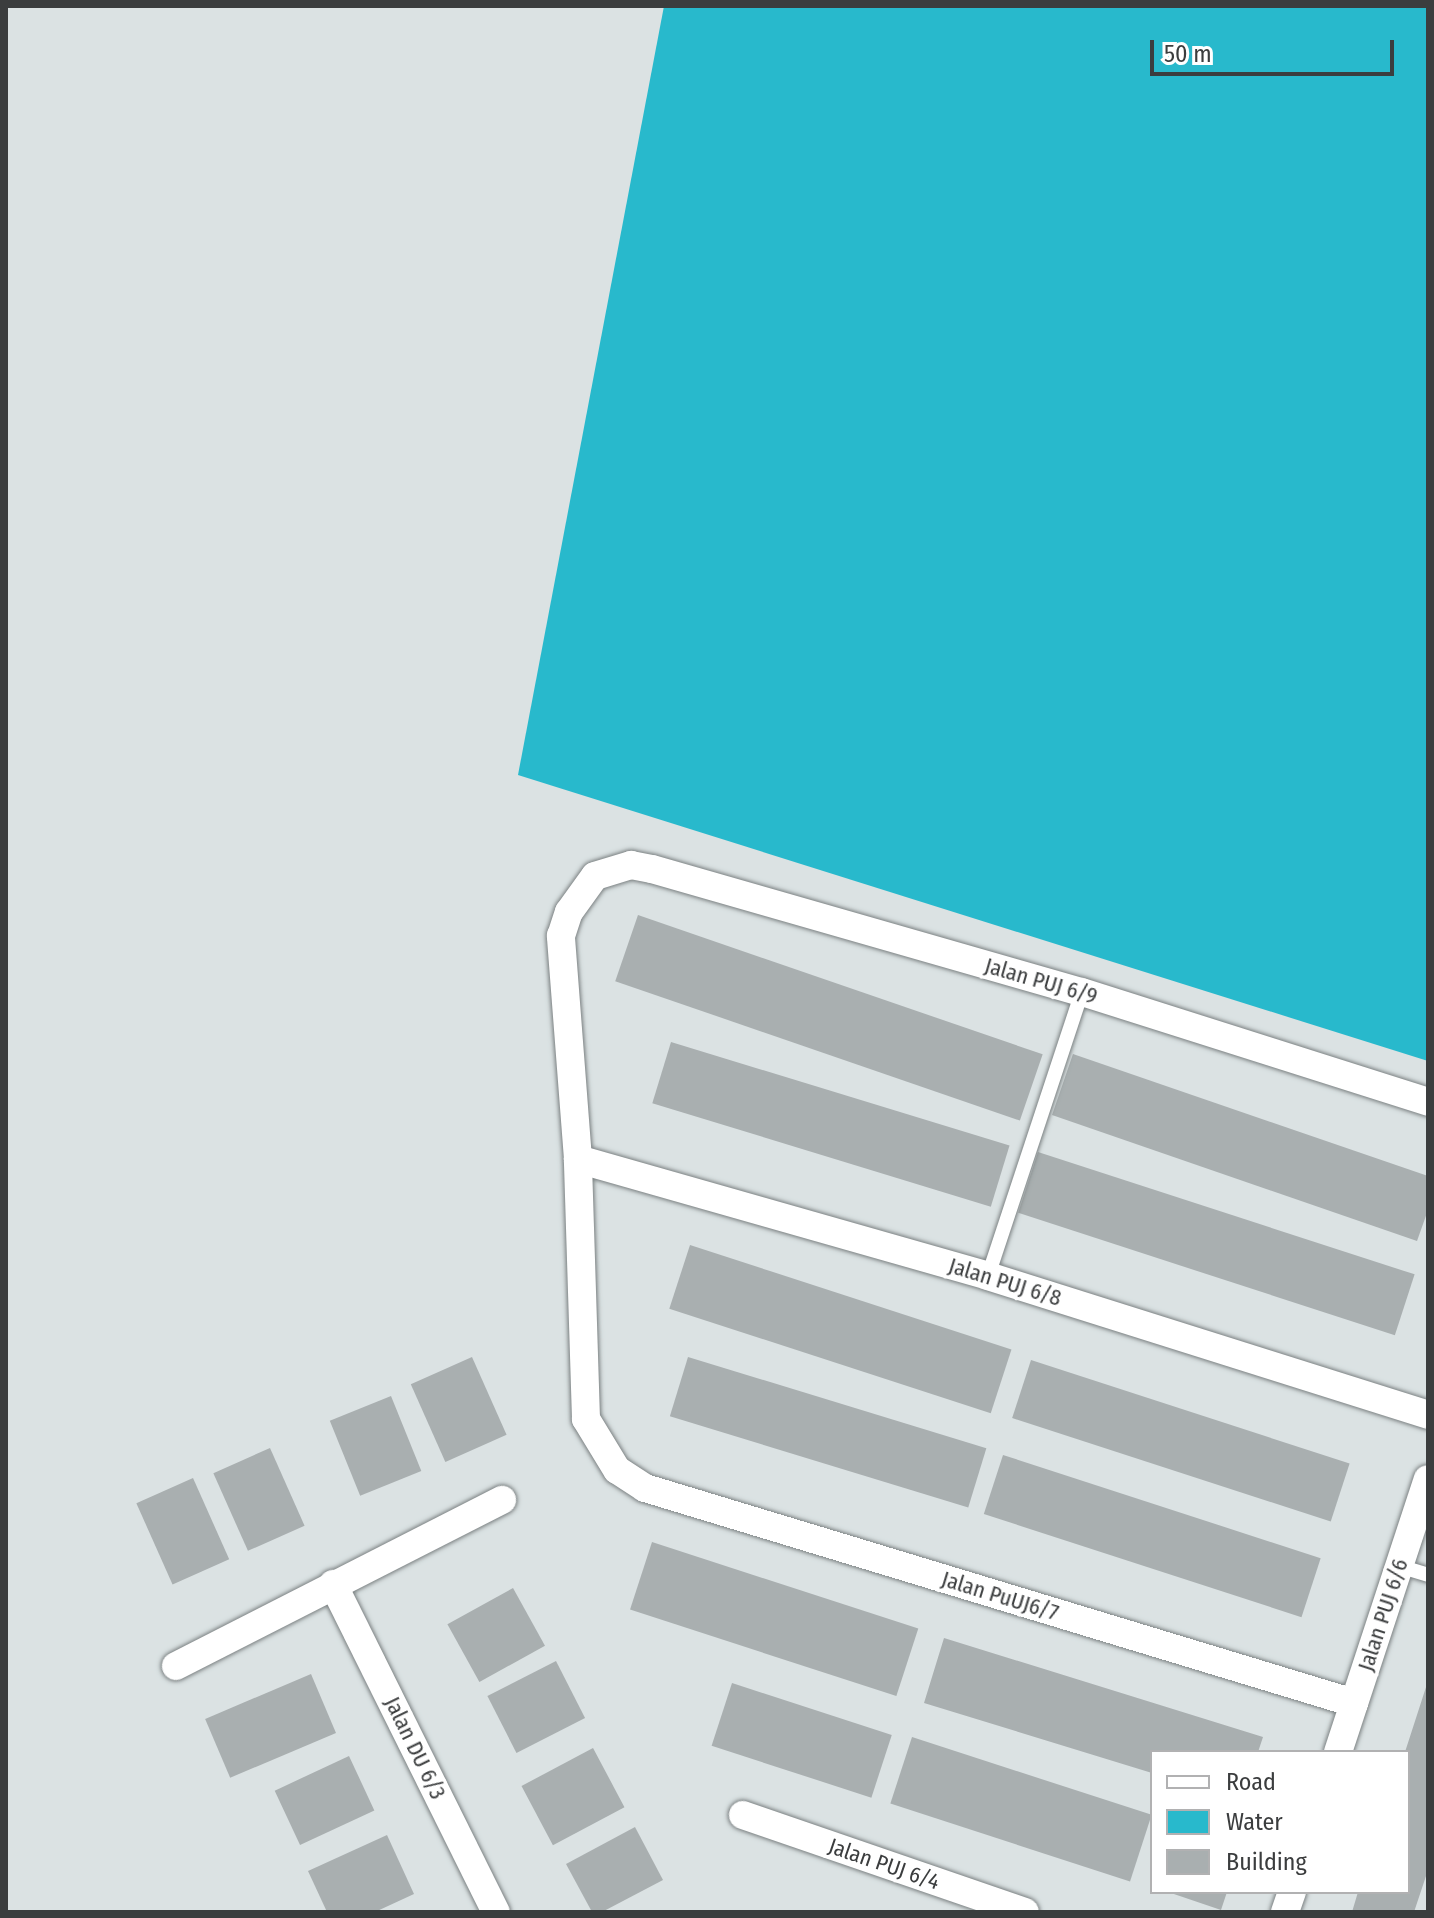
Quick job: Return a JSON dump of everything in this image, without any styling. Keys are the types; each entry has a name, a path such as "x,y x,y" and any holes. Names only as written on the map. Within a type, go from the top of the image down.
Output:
{"street":[{"name":"Jalan PUJ 6/9","path":"645,1488 617,1470 586,1419 578,1159 561,936 569,912 595,876 631,865 652,869 1082,992 1428,1102"},
{"name":"Jalan PUJ 6/8","path":"578,1159 988,1276 1428,1415"},
{"name":"Jalan PUJ 6/6","path":"1339,1750 1428,1479"},
{"name":"Jalan PuUJ6/7","path":"645,1488 1354,1703"},
{"path":"176,1666 502,1500"},
{"name":"Jalan DU 6/3","path":"333,1584 496,1912"},
{"name":"Jalan PUJ 6/4","path":"743,1815 1025,1912"}],"lane":[{"path":"988,1276 1082,992"},
{"path":"1399,1566 1428,1575"}],"water":[{"path":"664,6 1428,8 1428,1061 518,775"}],"building":[{"path":"638,915 1043,1054 1020,1121 615,981"},
{"path":"671,1042 1010,1145 991,1207 652,1103"},
{"path":"1073,1054 1428,1176 1428,1210 1417,1241 1052,1115"},
{"path":"1038,1152 1415,1274 1395,1335 1018,1213"},
{"path":"690,1245 1011,1349 991,1413 669,1309"},
{"path":"472,1357 507,1435 445,1462 411,1384"},
{"path":"688,1357 986,1448 968,1508 670,1416"},
{"path":"1031,1360 1350,1464 1331,1522 1012,1418"},
{"path":"391,1396 421,1471 360,1496 330,1421"},
{"path":"270,1448 305,1526 248,1551 213,1473"},
{"path":"1003,1455 1321,1558 1301,1617 984,1514"},
{"path":"193,1478 229,1559 173,1585 136,1503"},
{"path":"652,1542 918,1629 896,1696 630,1610"},
{"path":"513,1588 545,1646 479,1682 447,1624"},
{"path":"944,1638 1263,1737 1259,1750 1150,1750 1150,1772 924,1703"},
{"path":"556,1661 585,1718 516,1753 487,1696"},
{"path":"311,1674 336,1733 230,1778 205,1719"},
{"path":"732,1683 892,1735 871,1798 712,1746"},
{"path":"1427,1684 1428,1870 1414,1912 1352,1912 1357,1894 1410,1894 1410,1750 1406,1750"},
{"path":"912,1737 1150,1814 1130,1881 890,1804"},
{"path":"593,1748 624,1807 553,1845 521,1786"},
{"path":"349,1756 374,1810 300,1845 275,1791"},
{"path":"635,1827 663,1880 602,1912 592,1912 566,1864"},
{"path":"387,1835 414,1894 375,1912 327,1912 308,1871"},
{"path":"1174,1894 1226,1894 1221,1910"}]}
